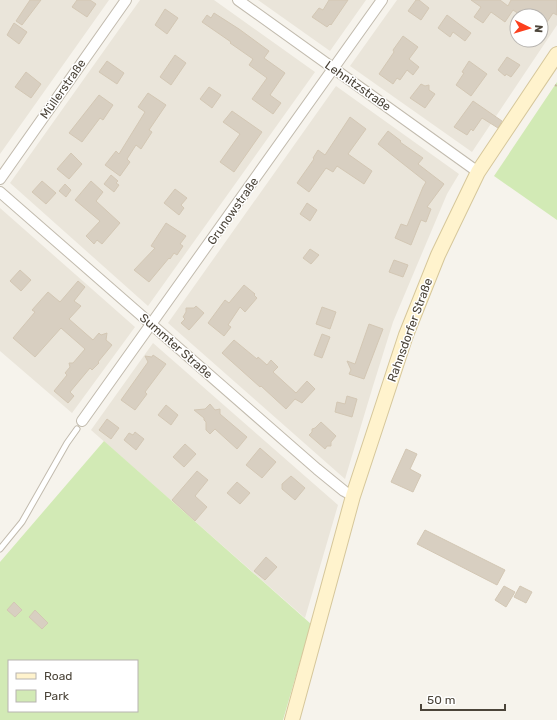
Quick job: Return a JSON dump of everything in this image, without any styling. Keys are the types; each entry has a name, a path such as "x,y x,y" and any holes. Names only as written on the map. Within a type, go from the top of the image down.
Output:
{"street":[{"name":"Müllerstraße","path":"0,179 126,0"},
{"name":"Lehnitzstraße","path":"238,0 478,172"},
{"name":"Grunowstraße","path":"80,425 382,0"},
{"name":"Rahnsdorfer Straße","path":"292,720 353,496 406,335 438,255 478,172 557,54"},
{"name":"Summter Straße","path":"0,192 317,469 344,491 353,496"}],"lane":[{"path":"0,549 22,522 67,443 80,425"}],"shaded area":[{"path":"0,0 109,0 0,154"},
{"path":"140,0 214,0 315,72 148,306 10,183"},
{"path":"258,0 366,0 330,51"},
{"path":"397,0 557,0 557,25 549,37 549,8 509,8 509,48 542,48 472,152 350,66"},
{"path":"336,86 459,174 447,194 393,322 345,479 168,323"},
{"path":"0,208 135,327 72,413 0,351"},
{"path":"153,343 338,505 305,618 91,430"}],"green space":[{"path":"557,82 557,220 494,176"},
{"path":"104,441 311,624 283,720 0,720 0,562"}],"building":[{"path":"30,0 41,0 22,25 16,21"},
{"path":"77,0 90,0 96,4 87,17 72,7"},
{"path":"329,0 348,0 331,25 330,24 327,27 312,17 319,8 323,10"},
{"path":"416,0 419,0 429,8 421,20 408,11"},
{"path":"471,0 500,0 508,6 511,0 557,0 557,15 553,13 549,19 549,8 509,8 509,16 505,22 491,12 483,23 474,17 481,7"},
{"path":"165,9 178,18 167,34 155,25"},
{"path":"214,13 269,51 264,58 285,73 270,95 281,103 273,114 252,99 267,78 249,65 253,59 202,22 207,15 211,18"},
{"path":"447,15 471,33 465,41 453,32 450,37 438,28"},
{"path":"14,23 27,32 19,44 7,35"},
{"path":"403,36 418,47 409,59 419,67 413,75 407,70 400,80 397,78 393,84 379,74"},
{"path":"175,55 186,63 171,85 160,77"},
{"path":"507,57 520,65 511,77 506,74 505,76 498,70"},
{"path":"107,61 124,73 117,84 99,72"},
{"path":"469,61 487,74 471,96 456,85 464,73 462,72"},
{"path":"26,72 41,84 31,98 15,87"},
{"path":"421,84 425,86 429,85 429,90 435,94 425,108 410,98"},
{"path":"209,87 221,95 212,108 200,99"},
{"path":"148,93 166,105 149,130 152,132 141,149 136,145 127,159 130,162 120,176 105,165 116,151 119,154 145,112 138,107"},
{"path":"99,95 113,105 103,120 100,118 82,142 69,133"},
{"path":"473,101 502,121 498,128 482,118 473,131 471,129 467,135 454,127"},
{"path":"232,111 262,132 234,172 220,162 240,134 223,122"},
{"path":"350,117 366,129 348,154 372,171 364,184 337,166 333,172 326,168 309,192 297,183 314,159 313,158 318,150 325,155"},
{"path":"388,131 401,141 400,142 423,158 418,164 444,184 427,207 431,209 426,222 421,220 411,245 395,238 401,224 407,226 426,182 378,144"},
{"path":"71,153 82,164 69,179 57,169"},
{"path":"111,175 118,181 116,183 119,185 114,192 104,184"},
{"path":"42,181 56,193 46,204 32,192"},
{"path":"91,181 103,192 96,201 120,223 102,244 97,240 94,244 86,236 100,221 75,200"},
{"path":"65,184 71,190 66,197 59,191"},
{"path":"175,189 187,198 181,205 184,208 179,215 164,203"},
{"path":"307,203 317,210 310,221 300,214"},
{"path":"166,223 186,236 180,244 183,246 177,255 174,253 149,282 134,270 155,248 151,246"},
{"path":"310,249 319,255 311,264 303,258"},
{"path":"394,260 408,265 403,277 389,272"},
{"path":"20,270 31,280 21,291 10,281"},
{"path":"78,281 85,287 74,301 81,306 69,319 93,340 99,333 101,335 107,333 106,340 112,345 98,362 99,363 92,370 90,368 70,392 74,396 68,403 54,391 67,375 65,373 70,367 69,363 73,363 85,349 61,328 35,357 13,338 35,312 32,310 48,292 60,302"},
{"path":"244,285 255,294 254,295 257,298 245,312 240,307 228,325 231,327 224,336 208,323 225,300 229,303"},
{"path":"196,306 204,313 189,330 181,323 185,319 183,317 186,312 186,308 194,308"},
{"path":"322,307 336,312 330,329 316,324"},
{"path":"369,324 383,329 364,379 349,374 351,370 347,361 355,364"},
{"path":"322,334 330,337 322,358 314,355"},
{"path":"234,340 257,359 258,357 267,365 271,360 278,367 273,372 296,393 307,381 315,389 302,403 295,399 286,409 222,353"},
{"path":"153,355 166,364 145,392 147,394 135,410 121,400 148,362 145,356 152,357"},
{"path":"347,396 357,399 352,417 335,412 337,402 345,404"},
{"path":"210,404 215,410 220,409 220,414 247,437 237,449 215,429 210,434 206,430 206,422 204,418 194,410 205,409"},
{"path":"166,405 178,415 171,425 158,415"},
{"path":"107,419 119,428 111,439 99,430"},
{"path":"321,422 336,436 331,442 331,446 327,446 325,449 309,435 312,432 312,429"},
{"path":"135,432 144,439 136,450 124,440 129,433 133,435"},
{"path":"185,444 196,454 184,467 173,457"},
{"path":"260,448 276,462 262,478 246,465"},
{"path":"406,449 417,454 410,469 421,475 413,492 391,482"},
{"path":"197,471 208,480 195,496 207,507 195,521 172,500"},
{"path":"291,476 305,488 295,500 282,489 282,484"},
{"path":"237,482 250,493 240,504 227,493"},
{"path":"425,530 505,570 497,585 417,544"},
{"path":"266,557 277,567 265,580 254,571"},
{"path":"504,586 515,592 506,607 495,600"},
{"path":"520,586 532,592 526,603 514,597"},
{"path":"14,602 22,610 15,617 7,610"},
{"path":"35,610 48,623 42,629 29,617"}]}
